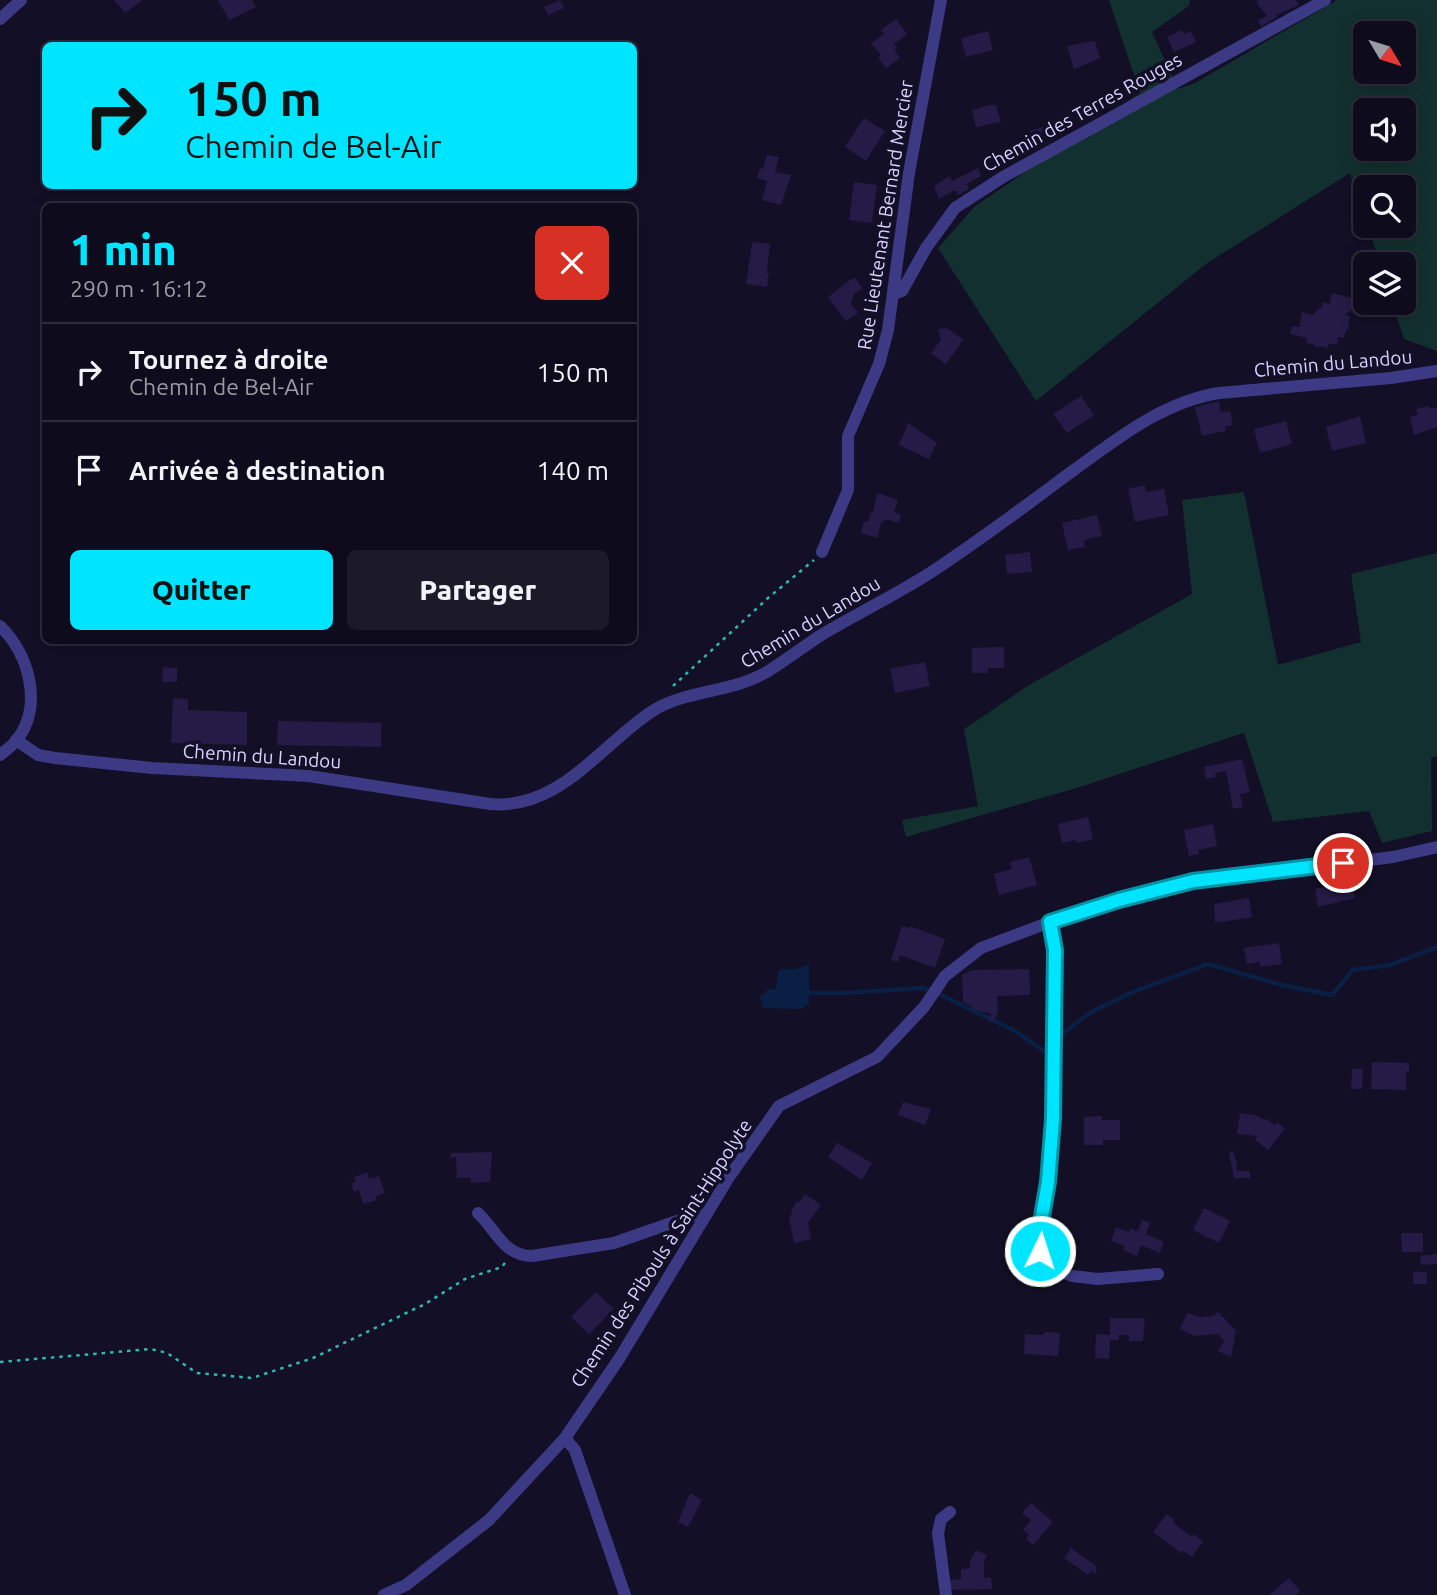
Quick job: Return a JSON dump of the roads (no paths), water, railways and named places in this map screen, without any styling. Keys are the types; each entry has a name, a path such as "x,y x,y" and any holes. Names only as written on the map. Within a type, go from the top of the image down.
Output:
{"street":[{"path":"0,19 21,0"},
{"name":"Rue Lieutenant Bernard Mercier","path":"822,552 846,497 849,483 848,436 880,364 888,330 909,173 941,0"},
{"name":"Chemin des Terres Rouges","path":"893,294 902,291 926,248 955,208 1003,177 1325,0"},
{"name":"Chemin du Landou","path":"16,740 38,755 55,758 152,768 309,776 502,805 525,801 569,779 634,724 668,702 724,690 768,671 818,638 864,613 934,570 1109,445 1170,407 1203,395 1391,378 1437,371"},
{"path":"0,626 15,643 29,676 29,703 23,728 16,740 0,755"},
{"name":"Chemin des Pibouls à Saint-Hippolyte","path":"384,1595 406,1585 489,1520 565,1438 619,1359 704,1216 779,1106 877,1057 924,1007 945,976 981,948 1119,900 1193,881 1393,857 1437,847"},
{"path":"1050,922 1055,950 1053,1119 1048,1182 1040,1228 1040,1251 1054,1269 1072,1276 1108,1279 1158,1274"},
{"path":"478,1213 513,1252 532,1256 603,1245 700,1213 704,1216"},
{"path":"565,1438 575,1451 625,1595"},
{"path":"946,1595 938,1533 941,1519 950,1512"}],"water":[{"path":"809,964 809,1004 802,1009 763,1008 760,996 766,990 776,989 778,972 781,969 797,969"}],"waterway":[{"path":"1061,1035 1091,1012 1133,992 1208,964 1282,985 1332,995 1353,970 1390,965 1437,947"},
{"path":"807,993 927,989"},
{"path":"939,994 1015,1031 1048,1054"}]}
